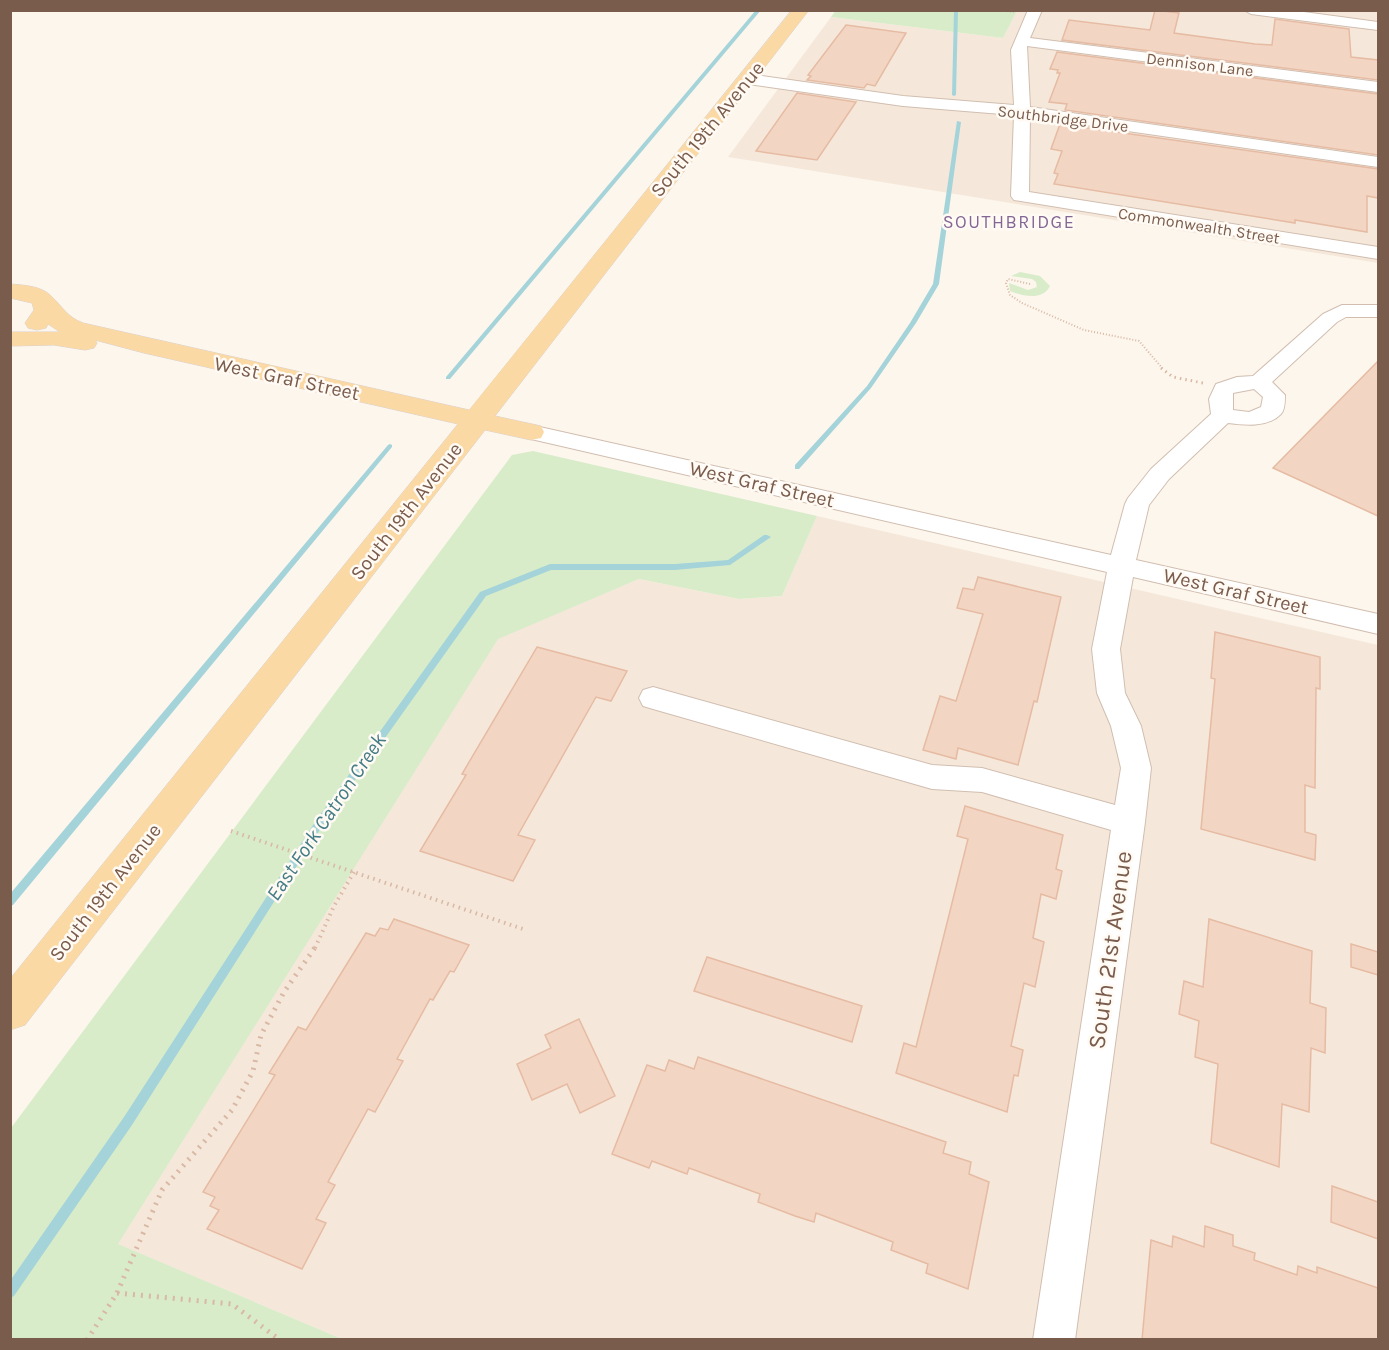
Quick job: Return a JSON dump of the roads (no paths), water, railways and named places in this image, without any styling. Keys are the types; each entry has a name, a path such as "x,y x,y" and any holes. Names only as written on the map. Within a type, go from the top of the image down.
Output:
{"main road":[{"name":"South 19th Avenue","path":"10,1011 748,80 801,10"},
{"path":"10,291 36,295 45,304 43,316 38,322 10,338"},
{"name":"West Graf Street","path":"45,304 52,316 68,327 531,432"},
{"name":"West Graf Street","path":"10,338 54,338 97,345 144,346"}],"street":[{"path":"1022,111 1021,41 1035,10"},
{"path":"1251,10 1378,26"},
{"name":"Dennison Lane","path":"1021,41 1378,87"},
{"name":"Southbridge Drive","path":"748,80 903,101 1022,111 1378,162"},
{"name":"Commonwealth Street","path":"1022,111 1020,196 1378,253"},
{"path":"1259,382 1274,395 1272,411 1251,418 1223,415 1220,396 1224,389 1237,384 1259,382 1330,318 1342,311 1378,311"},
{"name":"South 21st Avenue","path":"1054,1340 1136,768 1126,726 1111,693 1106,649 1122,564 1137,504 1160,474 1223,415"},
{"name":"West Graf Street","path":"531,432 1122,564 1378,624"},
{"path":"653,698 932,777 982,780 1129,822"}],"waterway":[{"path":"448,378 759,10"},
{"name":"East Fork Catron Creek","path":"954,95 956,10"},
{"name":"East Fork Catron Creek","path":"797,467 869,387 913,323 936,284 959,122"},
{"path":"10,902 390,446"},
{"name":"East Fork Catron Creek","path":"10,1292 128,1121 318,825 483,594 550,567 675,567 730,562 767,537"}],"district":[{"name":"SOUTHBRIDGE","path":"1009,222"}]}
